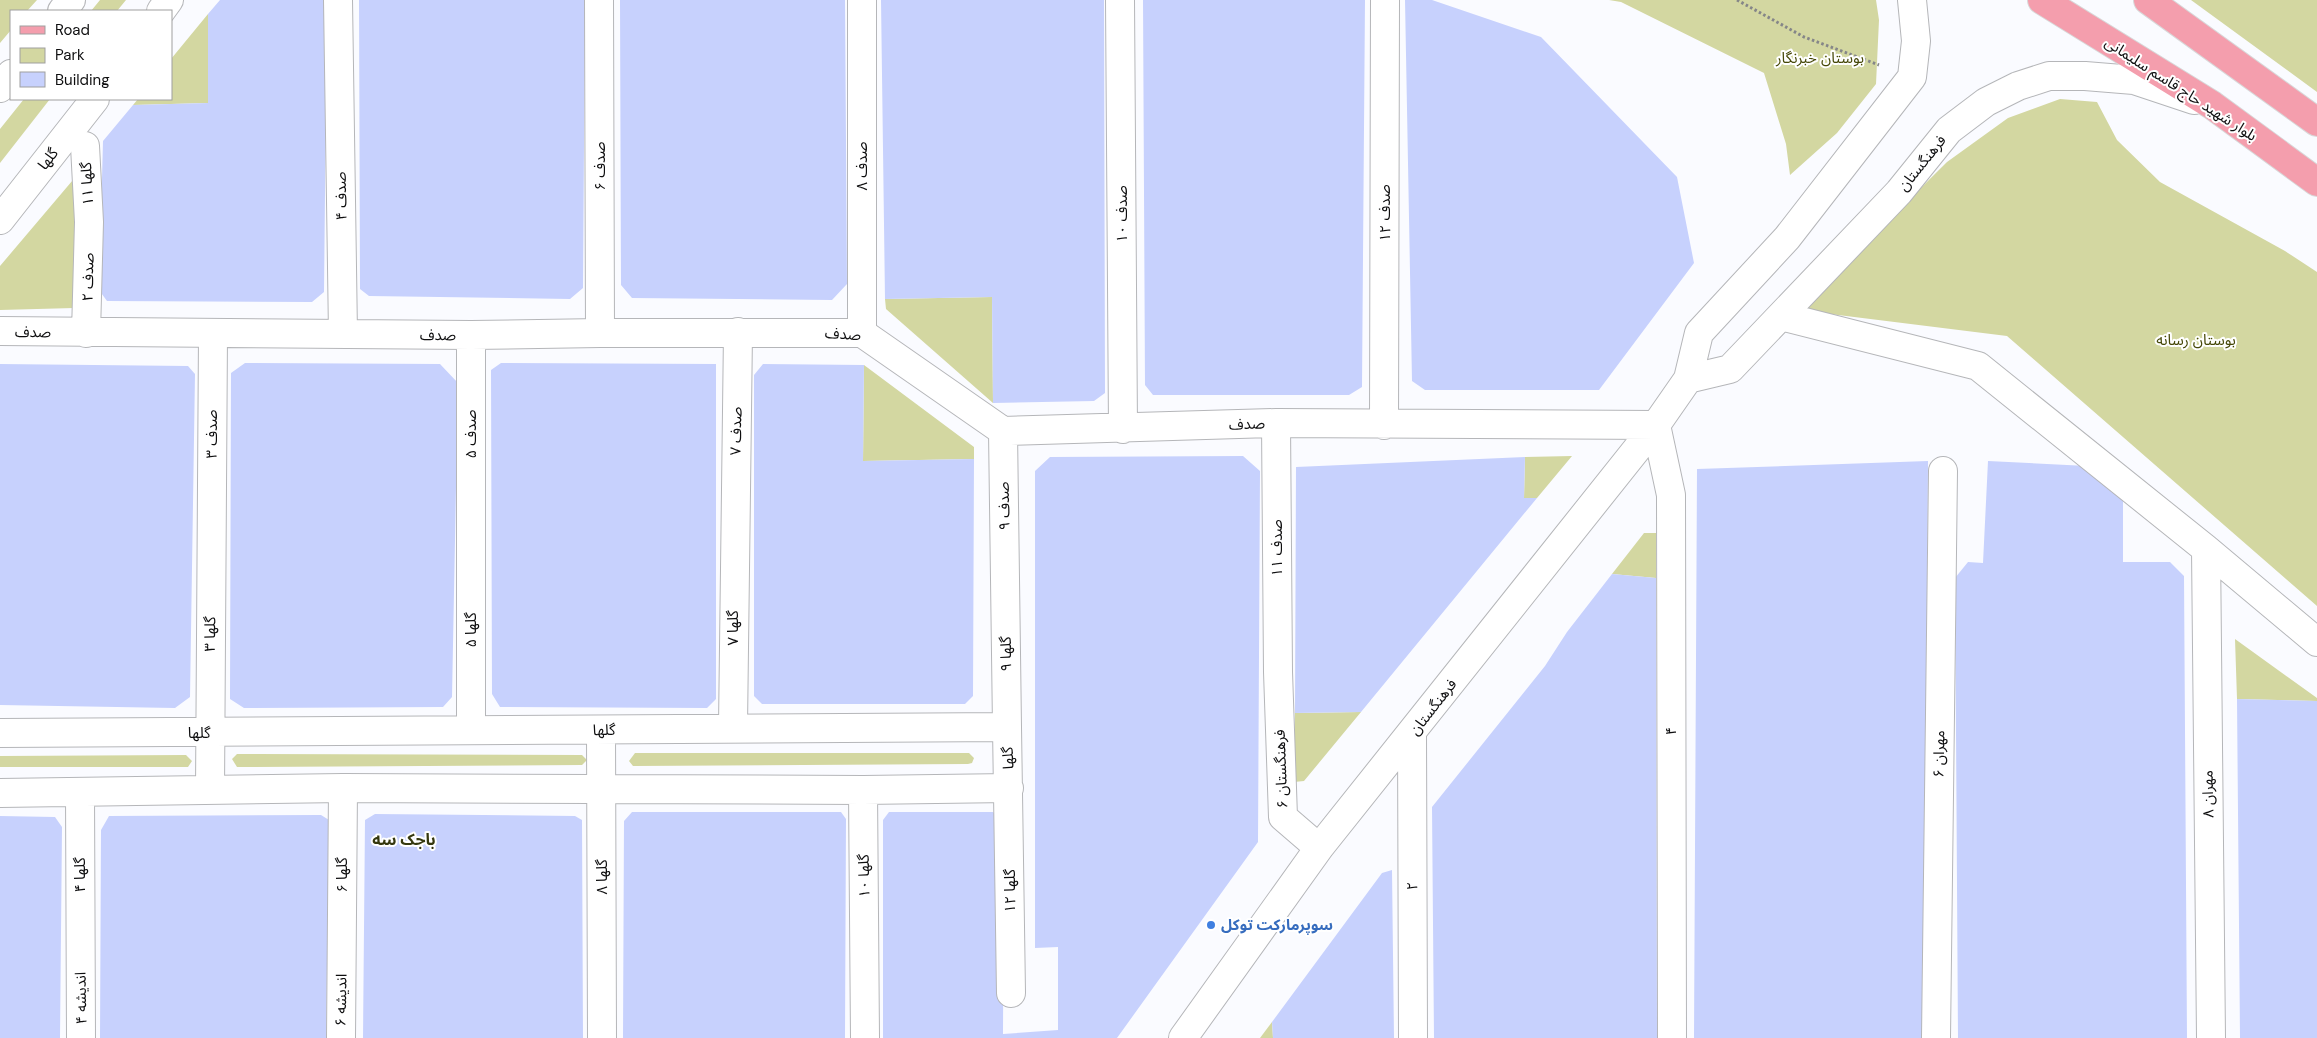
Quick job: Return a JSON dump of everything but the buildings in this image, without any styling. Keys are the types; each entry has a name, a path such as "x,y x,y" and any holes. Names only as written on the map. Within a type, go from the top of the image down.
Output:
{"main road":[{"name":"بلوار شهید حاج قاسم سلیمانی","path":"2042,0 2212,105 2317,182"},
{"path":"2148,0 2317,122"}],"street":[{"path":"63,10 71,0"},
{"name":"صدف ۴","path":"338,0 344,334"},
{"name":"صدف ۶","path":"599,0 600,333"},
{"name":"صدف ۸","path":"862,0 862,332"},
{"name":"صدف ۱۰","path":"1120,0 1123,429"},
{"name":"صدف ۱۲","path":"1384,425 1385,0"},
{"path":"1912,0 1916,41 1912,77"},
{"path":"0,88 10,75"},
{"name":"فرهنگستان","path":"1688,379 1730,369 1899,192 1949,130 1986,102 2018,86 2049,76 2085,76 2134,80 2212,105"},
{"name":"فرهنگستان","path":"1183,1038 1319,848 1412,734 1656,425 1688,379 1699,333 1787,238 1912,77"},
{"name":"گلها","path":"0,220 94,100"},
{"name":"گلها ۱۱","path":"85,146 89,222"},
{"name":"صدف ۲","path":"86,333 89,222"},
{"path":"1781,316 1978,366 2206,549 2317,642"},
{"name":"صدف","path":"0,331 471,335 862,332 1003,431 1123,429 1276,423 1656,425"},
{"name":"صدف ۷","path":"734,529 738,332"},
{"name":"صدف ۳","path":"211,534 213,334"},
{"name":"صدف ۵","path":"471,335 472,532"},
{"name":"صدف ۱۱","path":"1276,423 1278,672"},
{"name":"۴","path":"1656,425 1671,495 1672,1038"},
{"name":"صدف ۹","path":"1003,431 1005,581"},
{"name":"مهران ۶","path":"1936,1038 1943,470"},
{"name":"گلها ۷","path":"733,727 734,529"},
{"name":"گلها ۵","path":"471,729 472,532"},
{"name":"گلها ۳","path":"210,790 211,534"},
{"name":"مهران ۸","path":"2206,549 2211,1038"},
{"name":"گلها ۹","path":"1005,581 1007,727"},
{"name":"فرهنگستان ۶","path":"1278,672 1283,817 1319,848"},
{"name":"گلها","path":"0,733 209,733 471,729 601,730 733,727 1007,727 1009,788 863,790 343,788 0,793"},
{"name":"گلها ۸","path":"601,730 602,1038"},
{"name":"۲","path":"1412,734 1413,1038"},
{"name":"گلها ۶","path":"342,962 343,788"},
{"name":"گلها ۱۲","path":"1009,788 1011,993"},
{"name":"گلها ۱۰","path":"863,790 865,1038"},
{"name":"گلها ۴","path":"80,792 80,957"},
{"name":"اندیشه ۴","path":"80,957 81,1038"},
{"name":"اندیشه ۶","path":"341,1038 342,962"}],"path":[{"path":"1737,0 1804,37 1912,77"}],"green space":[{"path":"0,0 37,0 28,10 10,10 10,31 0,43"},
{"path":"100,0 126,0 118,10 92,10"},
{"name":"بوستان خبرنگار","path":"1609,0 1876,0 1879,20 1876,84 1837,133 1790,175 1786,144 1764,73 1621,2"},
{"path":"2191,0 2317,0 2317,92"},
{"path":"208,14 208,103 133,105 137,100 172,100 172,58"},
{"name":"بوستان رسانه","path":"2060,99 2097,102 2117,140 2160,182 2285,251 2317,272 2317,606 2007,336 1798,310 1947,162 2008,118"},
{"path":"23,100 49,100 0,163 0,129"},
{"path":"78,174 74,308 0,310 0,266"},
{"path":"992,297 993,403 886,309 885,299"},
{"path":"864,365 974,447 974,459 863,461"},
{"path":"1572,456 1537,498 1524,498 1525,457"},
{"path":"1644,533 1656,533 1656,578 1612,574"},
{"path":"2235,639 2317,698 2317,701 2237,699"},
{"path":"1361,712 1304,781 1294,782 1295,713"},
{"path":"635,753 969,753 974,758 972,763 968,764 633,766 629,761"},
{"path":"237,754 582,755 587,760 582,765 237,767 232,759"},
{"path":"186,755 192,761 188,767 0,767 0,756"},
{"path":"1272,1022 1273,1038 1260,1038"}],"place":[{"name":"سوپرمارکت توکل","path":"1211,925"}],"district":[{"name":"باجک سه","path":"404,839"}]}
